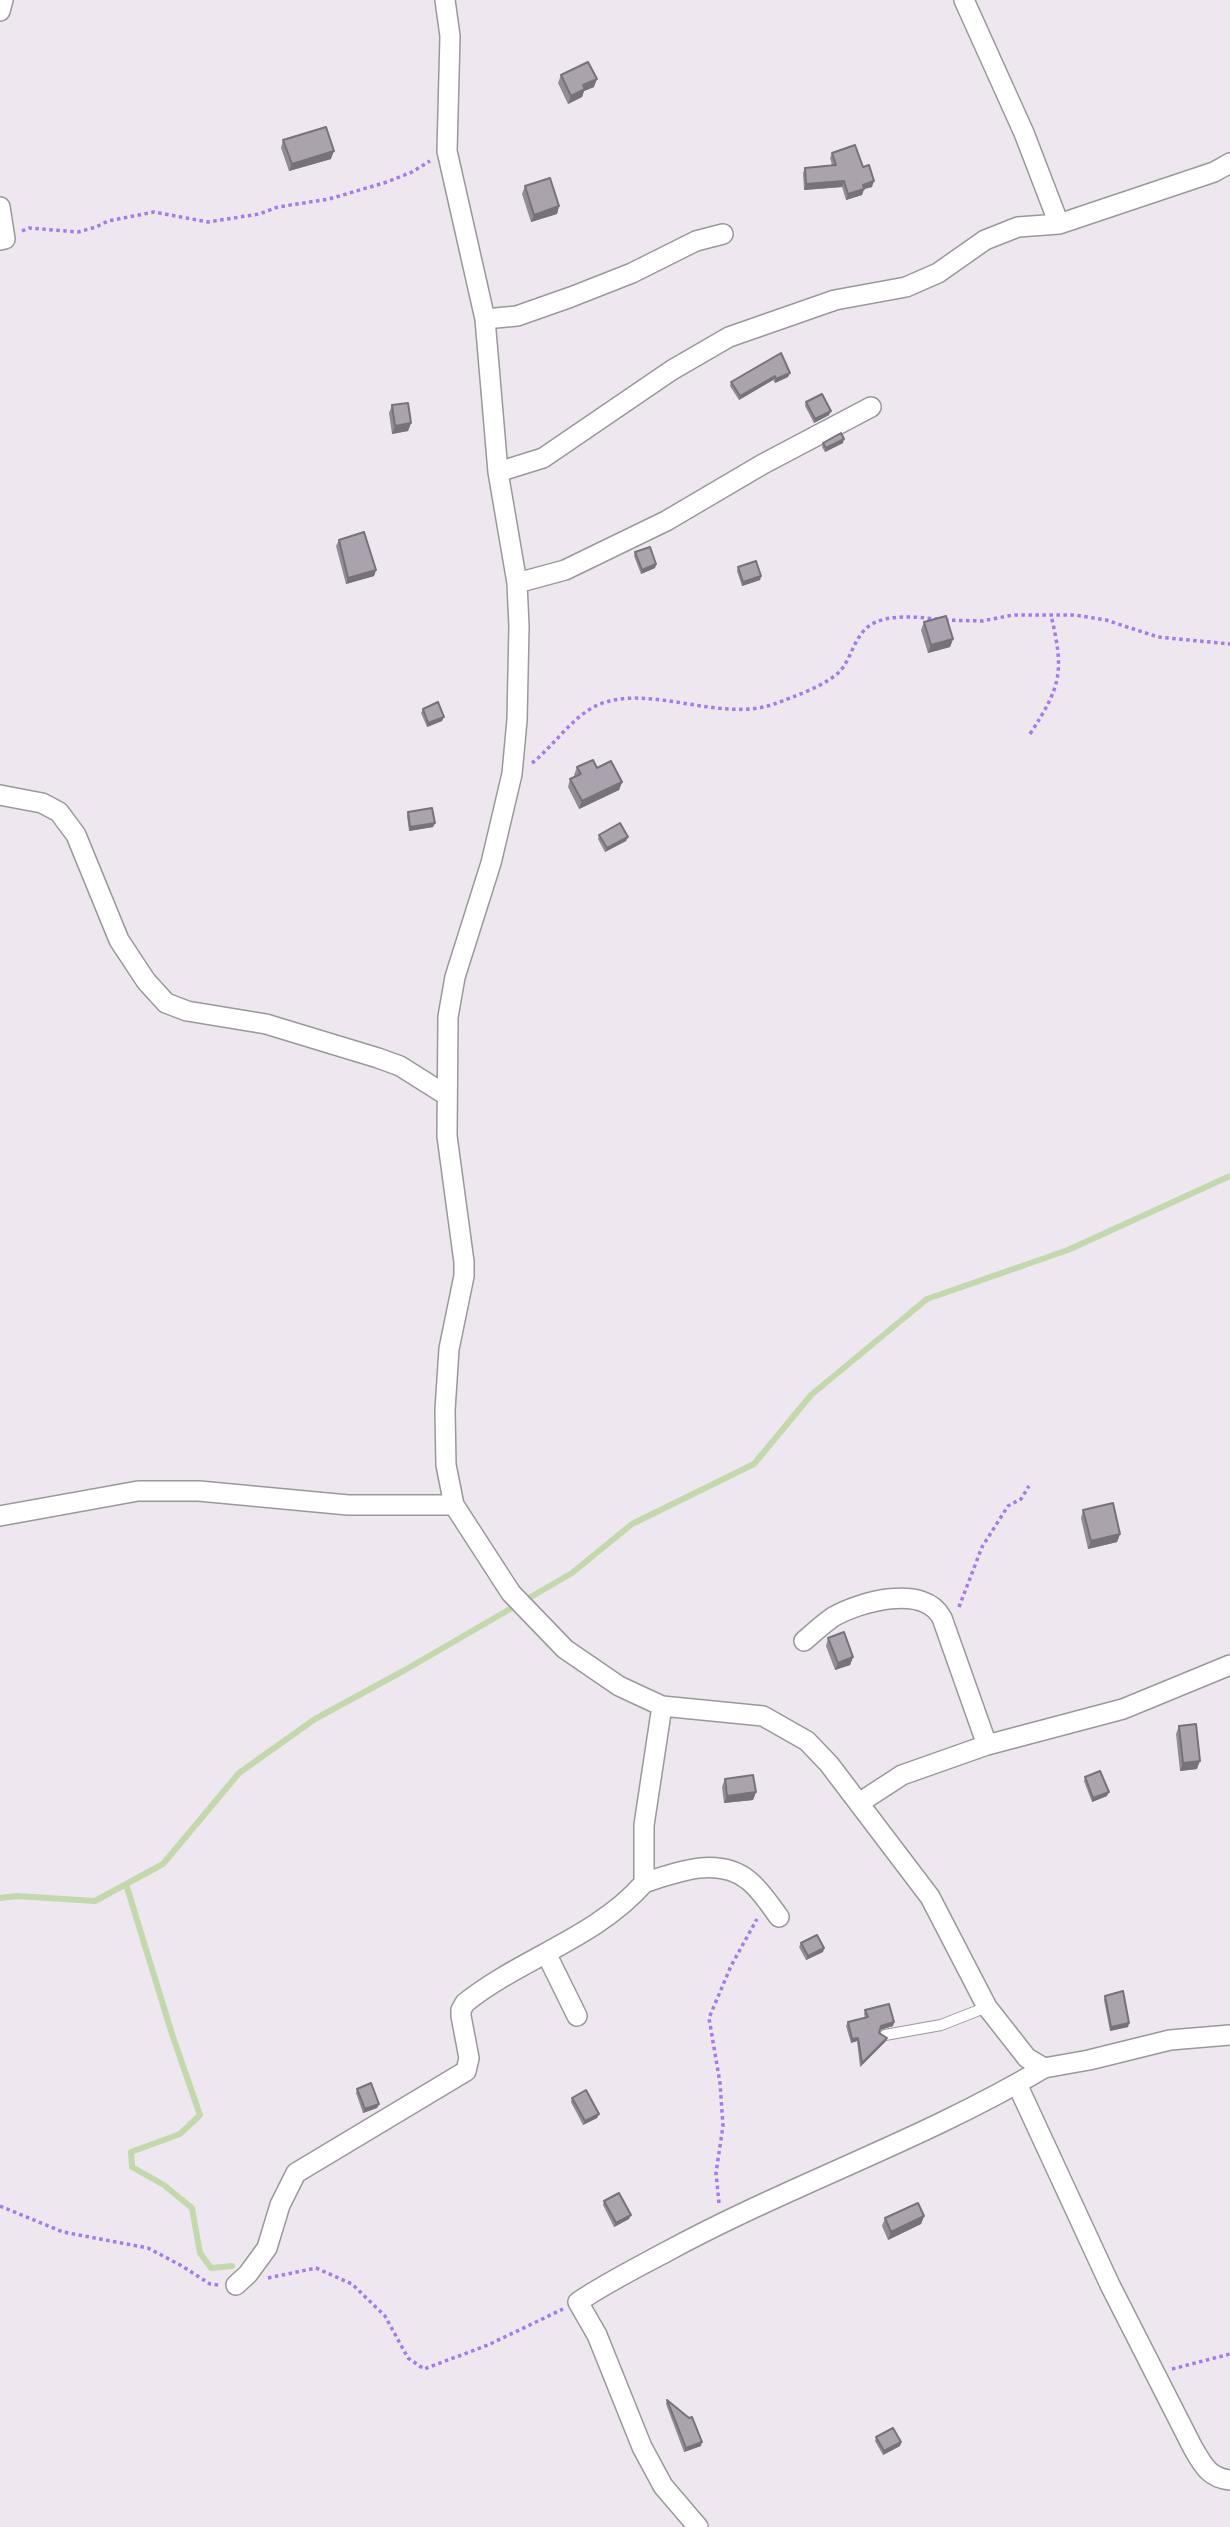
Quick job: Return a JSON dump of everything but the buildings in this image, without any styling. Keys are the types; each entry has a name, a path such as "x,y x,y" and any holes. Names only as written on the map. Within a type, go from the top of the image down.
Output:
{"street":[{"path":"0,11 3,0"},
{"path":"445,0 450,36 447,151 485,319 498,472 517,583 518,694 512,774 491,863 455,977 448,1017 447,1136 464,1262 464,1276 449,1349 445,1410 446,1465 454,1504 511,1593 565,1649 619,1686 662,1706 763,1716 807,1741 829,1764 930,1897 987,2007 1027,2058 1044,2068"},
{"path":"964,0 1024,133 1059,224"},
{"path":"498,472 543,458 672,370 729,337 835,300 906,287 938,273 985,240 1018,227 1059,224 1214,172 1230,163"},
{"path":"0,207 2,240"},
{"path":"485,319 517,316 632,273 696,241 723,234"},
{"path":"517,583 565,570 666,521 763,464 871,407"},
{"path":"0,795 42,803 59,812 76,835 119,940 146,981 166,1003 187,1012 266,1024 378,1058 400,1066 446,1095"},
{"path":"0,1516 138,1491 199,1491 348,1505 454,1504"},
{"path":"804,1641 832,1618 851,1609 882,1599 909,1598 924,1601 938,1611 942,1618 987,1745"},
{"path":"859,1803 902,1775 987,1745 1123,1709 1230,1665"},
{"path":"644,1883 644,1825 662,1706"},
{"path":"236,2285 248,2274 267,2248 280,2205 296,2173 466,2071 470,2057 461,2016 465,2003 595,1925 644,1883 686,1871 720,1867 749,1881 774,1910"},
{"path":"546,1954 577,2016"},
{"path":"698,2527 663,2486 642,2447 597,2335 578,2302 600,2287 724,2222 889,2148 1044,2068 1170,2040 1230,2035"},
{"path":"1017,2084 1110,2286 1206,2470 1218,2479 1230,2480"}],"lane":[{"path":"885,2035 941,2025 987,2007"}],"path":[{"path":"2,240 29,228 78,232 108,221 155,212 208,222 260,214 278,207 329,199 387,182 412,172 447,151"},
{"path":"512,774 526,768 548,751 585,712 603,703 642,698 707,707 751,709 773,705 824,682 841,670 861,634 868,626 884,620 902,617 982,621 1013,615 1075,615 1106,620 1158,637 1230,644"},
{"path":"1030,734 1055,688 1060,667 1051,615"},
{"path":"942,1618 959,1607 982,1547 1008,1506 1021,1499 1029,1486"},
{"path":"724,2222 716,2194 716,2173 723,2126 720,2083 709,2018 731,1966 774,1910"},
{"path":"0,2206 62,2232 148,2248 210,2284 236,2285 316,2268 352,2284 385,2316 408,2358 424,2369 488,2345 578,2302"},
{"path":"1156,2373 1230,2354"}],"waterway":[{"path":"0,1898 17,1896 95,1901 163,1864 239,1773 315,1719 572,1573 632,1524 754,1464 811,1395 927,1299 1068,1250 1230,1176"},
{"path":"126,1884 200,2115 180,2134 131,2152 132,2167 164,2185 192,2208 200,2253 211,2268 232,2266"}]}
